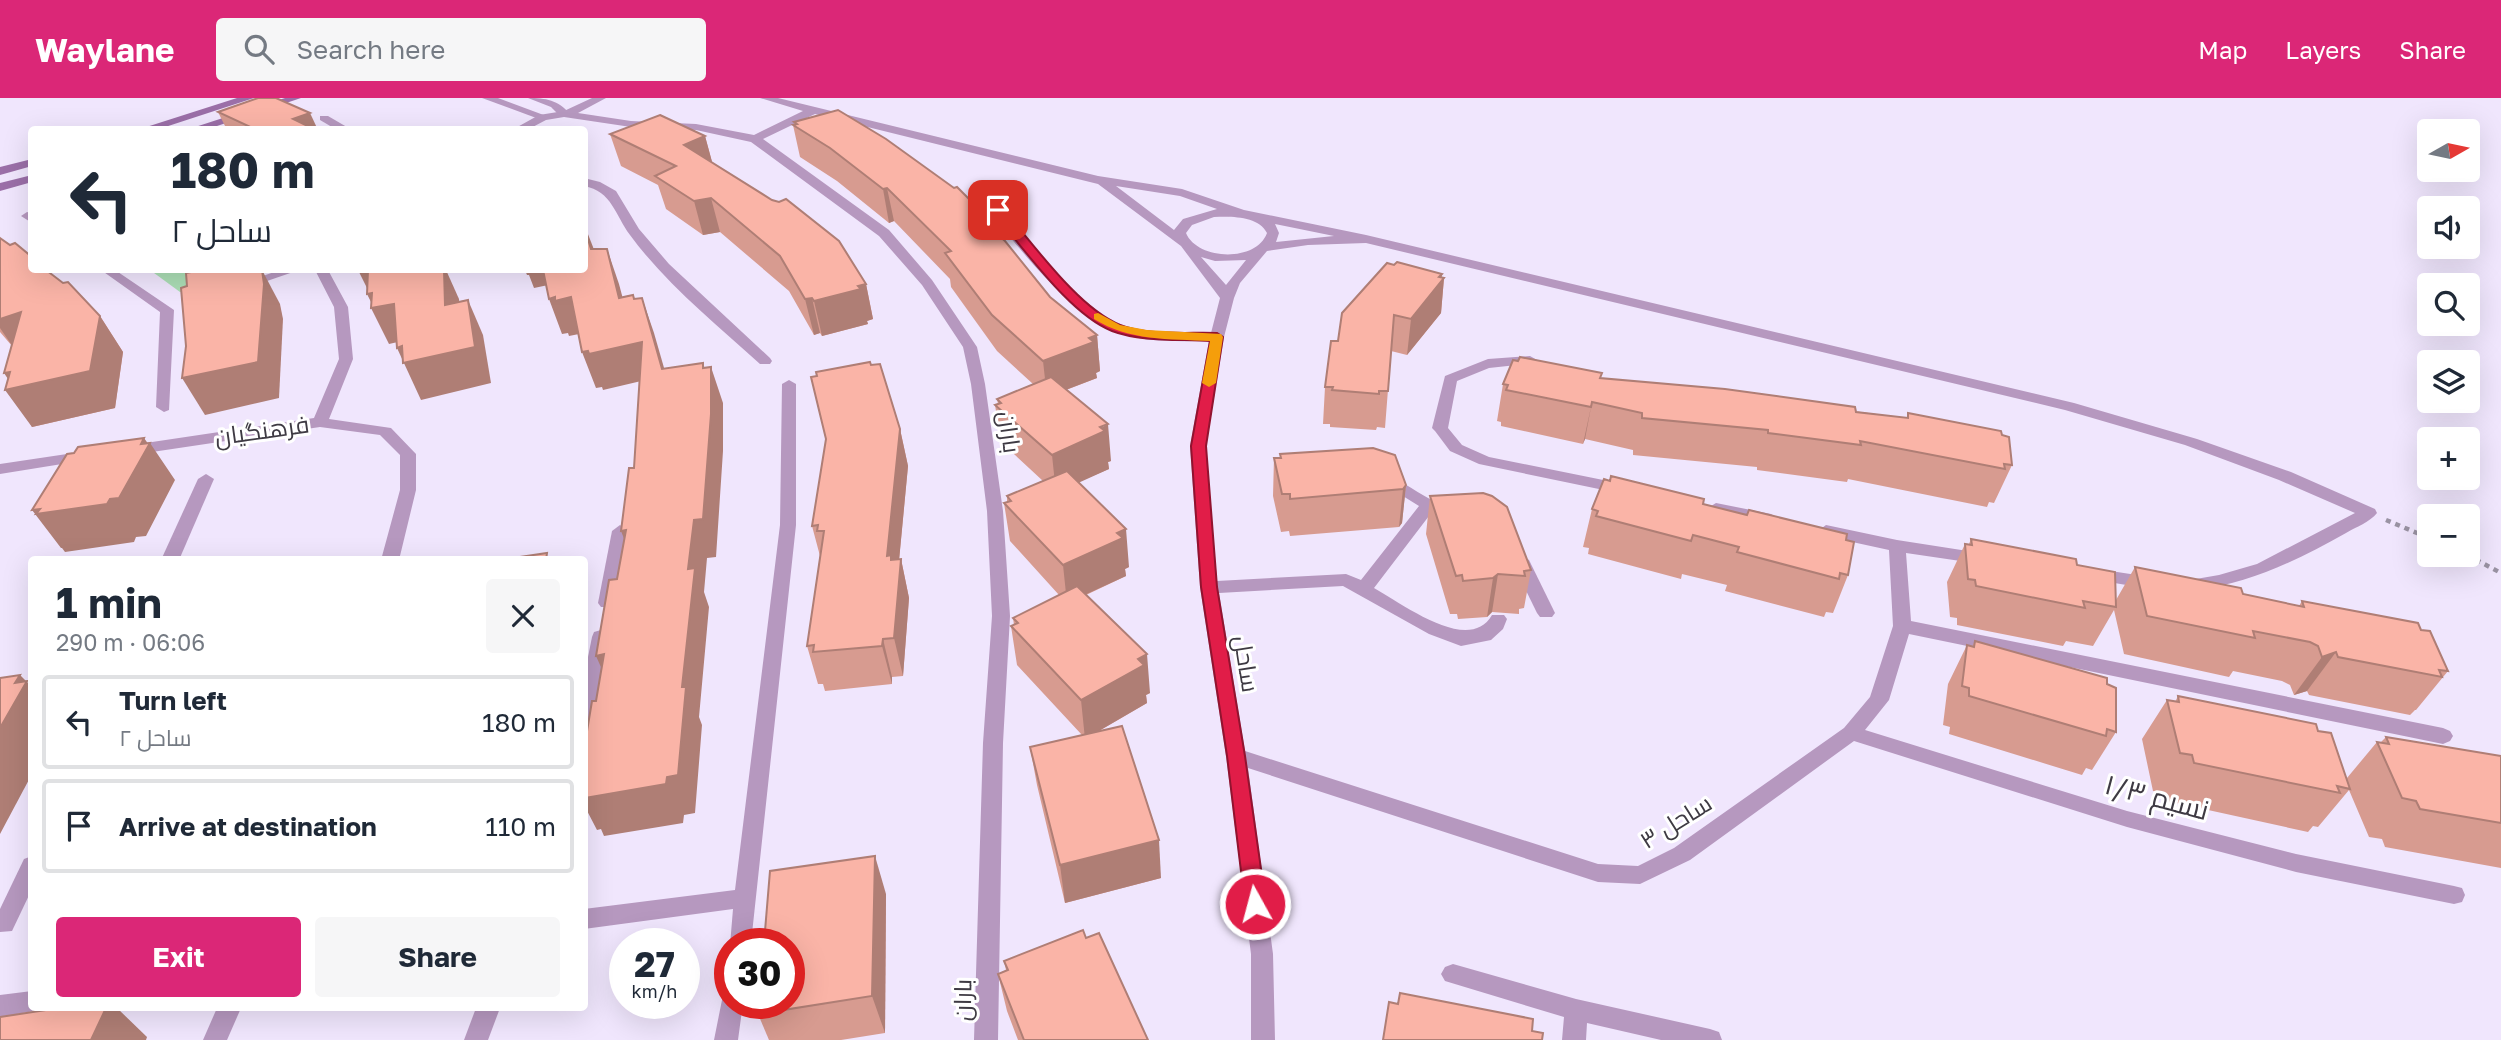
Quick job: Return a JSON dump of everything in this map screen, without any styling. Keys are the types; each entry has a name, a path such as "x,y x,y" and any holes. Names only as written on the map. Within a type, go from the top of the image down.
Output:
{"street":[{"path":"155,126 249,98"},
{"path":"204,126 296,98"},
{"path":"487,98 543,117"},
{"path":"533,98 555,105 564,114 601,98"},
{"path":"765,98 1098,180 1182,194 1254,216 1270,227 1272,234 1270,242 1263,248"},
{"path":"755,139 811,111"},
{"name":"باران","path":"543,117 564,114 631,124 696,127 755,139 884,233 927,283 970,347 978,384 995,511 1001,617 993,743 986,1040"},
{"path":"525,126 543,117"},
{"path":"324,118 339,126"},
{"path":"0,171 28,163"},
{"path":"0,187 28,179"},
{"path":"1098,180 1136,205 1183,244 1215,279 1227,298"},
{"path":"588,183 598,184 617,197 632,230 765,361"},
{"path":"980,191 1083,308 1116,328 1147,334 1217,337"},
{"path":"1366,239 1308,241 1224,258 1209,256 1183,244 1179,234 1189,220 1213,213 1241,213 1366,239 2069,406 2215,450 2285,476 2369,513"},
{"name":"ساحل","path":"1263,248 1234,282 1227,298 1217,337 1198,446 1209,587 1236,756 1262,954 1263,1040"},
{"path":"112,273 173,308 164,407"},
{"path":"229,289 282,273"},
{"path":"320,422 346,359 341,307 324,273"},
{"path":"1530,360 1498,360 1471,366 1450,379 1440,428 1456,448 1485,461 1641,493"},
{"path":"742,928 788,524 789,384"},
{"name":"فرهنگیان","path":"0,469 320,422 385,431 408,454 408,490 391,556"},
{"path":"1371,478 1395,484 1429,505 1468,518"},
{"path":"172,556 206,479"},
{"path":"1695,504 1788,523"},
{"path":"1363,590 1429,505"},
{"path":"2074,572 2175,585 2216,583 2258,571 2369,513"},
{"path":"1813,528 1897,545 1992,559"},
{"path":"588,711 620,531"},
{"path":"1510,540 1546,613"},
{"name":"ساحل ۳","path":"1236,756 1598,873 1640,875 1682,854 1851,733 1879,700 1902,626 1897,545"},
{"path":"1209,587 1346,580 1435,629 1461,639 1484,635 1497,624 1498,619"},
{"path":"1902,626 2443,736"},
{"name":"نسیم ۱/۳","path":"1851,733 2127,819 2295,863 2454,895"},
{"path":"5,924 28,874"},
{"path":"588,918 746,898"},
{"path":"1453,974 1576,1010 1710,1040"},
{"path":"0,1006 28,1002"},
{"path":"1574,1040 1576,1010"},
{"path":"215,1040 228,1011"},
{"path":"476,1040 487,1011"},
{"path":"726,1040 729,1019"}],"path":[{"path":"2369,513 2417,533"},
{"path":"2480,562 2501,573"}],"green space":[{"path":"154,273 248,273 199,290 180,292"}],"building":[{"path":"258,98 276,98 310,113 293,119 308,126 248,126 218,112"},
{"path":"838,110 886,139 954,188 957,187 989,219 982,221 1005,241 1050,297 1097,335 1089,338 1094,342 1043,361 992,315 945,253 951,251 887,188 883,189 830,148 793,125 797,124 794,122"},
{"path":"660,115 705,136 684,145 772,200 779,202 786,199 839,241 866,284 858,286 861,289 814,301 812,298 805,299 780,256 711,198 694,201 655,176 676,166 610,134"},
{"path":"0,238 10,245 15,243 28,254 28,273 50,273 63,283 68,282 100,316 90,371 5,390 10,372 4,373 21,312 0,319"},
{"path":"588,239 591,249 607,249 619,298 633,295 634,299 642,298 662,369 703,363 703,368 711,367 711,414 703,519 694,520 688,569 695,568 682,687 686,687 678,775 667,777 666,784 588,797 588,725 592,701 596,701 604,654 596,656 609,580 617,579 626,530 621,531 629,468 634,468 642,342 589,354 588,351 582,352 571,297 555,301 555,297 549,299 544,273 588,273"},
{"path":"1397,262 1442,274 1439,277 1444,278 1411,319 1394,315 1388,391 1379,391 1379,394 1325,387 1331,341 1338,341 1342,313 1387,263 1394,265"},
{"path":"186,273 262,273 264,284 258,362 182,378 186,346 181,288 187,286"},
{"path":"368,273 444,273 445,305 468,300 475,347 403,363 402,346 397,348 394,304 371,308 372,293 367,294"},
{"path":"1520,357 1602,373 1600,378 1725,389 1855,407 1856,412 1908,418 1908,413 2001,431 2002,435 2009,437 2012,465 2004,464 2005,469 1860,441 1861,445 1768,433 1768,430 1642,418 1642,413 1592,402 1591,407 1506,390 1508,385 1503,384 1513,360 1518,361"},
{"path":"870,362 871,365 880,364 900,429 887,556 891,555 891,560 901,559 894,638 883,639 882,646 813,652 814,645 807,646 824,531 817,531 818,525 812,526 826,439 811,377 817,376 816,372"},
{"path":"1051,377 1108,424 1100,427 1105,431 1052,455 995,405 1001,403 997,399"},
{"path":"144,438 141,444 150,443 119,498 110,499 107,504 36,514 40,509 32,510 67,454 74,453 78,447"},
{"path":"1373,448 1395,455 1406,485 1403,489 1290,499 1290,494 1282,494 1274,458 1281,458 1280,454"},
{"path":"1067,471 1126,529 1117,533 1123,538 1063,565 1004,503 1011,501 1007,496"},
{"path":"1611,476 1704,499 1703,504 1747,515 1749,510 1847,534 1846,540 1854,542 1848,575 1840,573 1839,579 1737,552 1739,547 1693,535 1691,541 1596,516 1598,511 1592,509 1604,479 1610,481"},
{"path":"1483,493 1507,507 1531,570 1524,571 1525,576 1498,574 1493,578 1463,581 1462,575 1456,576 1430,496"},
{"path":"1971,539 2076,559 2077,565 2115,572 2116,607 2083,601 2085,608 1976,586 1975,580 1968,579 1965,544 1972,545"},
{"path":"2135,567 2241,588 2243,594 2304,607 2302,601 2418,623 2421,630 2430,631 2448,671 2439,670 2442,677 2338,657 2336,652 2322,657 2318,646 2310,642 2253,631 2255,638 2147,616"},
{"path":"1077,586 1147,654 1138,659 1144,665 1081,700 1011,626 1018,623 1013,618"},
{"path":"1975,641 2107,678 2107,684 2116,688 2116,732 2107,729 2106,736 1969,696 1969,688 1962,686 1967,645 1974,647"},
{"path":"20,675 15,683 27,681 0,728 0,678"},
{"path":"2178,696 2316,724 2318,731 2331,733 2350,789 2337,786 2340,793 2194,763 2192,755 2180,753 2167,700 2179,702"},
{"path":"1122,726 1159,840 1060,865 1030,747"},
{"path":"2386,737 2501,756 2501,823 2420,809 2416,801 2402,798 2377,742 2389,744"},
{"path":"875,856 872,996 805,1007 805,928 765,928 770,871"},
{"path":"1083,930 1086,938 1099,933 1148,1040 1024,1040 998,974 1008,970 1004,961"},
{"path":"1400,993 1533,1019 1532,1031 1543,1033 1542,1040 1383,1040 1389,1002 1398,1004"},
{"path":"39,1011 105,1011 91,1040 0,1040 0,1017"}],"slow traffic":[{"path":"1098,317 1116,328 1147,334 1217,337 1209,383"}],"route":[{"path":"998,210 1083,308 1116,328 1147,334 1217,337 1198,446 1209,587 1236,756 1255,904"}]}
